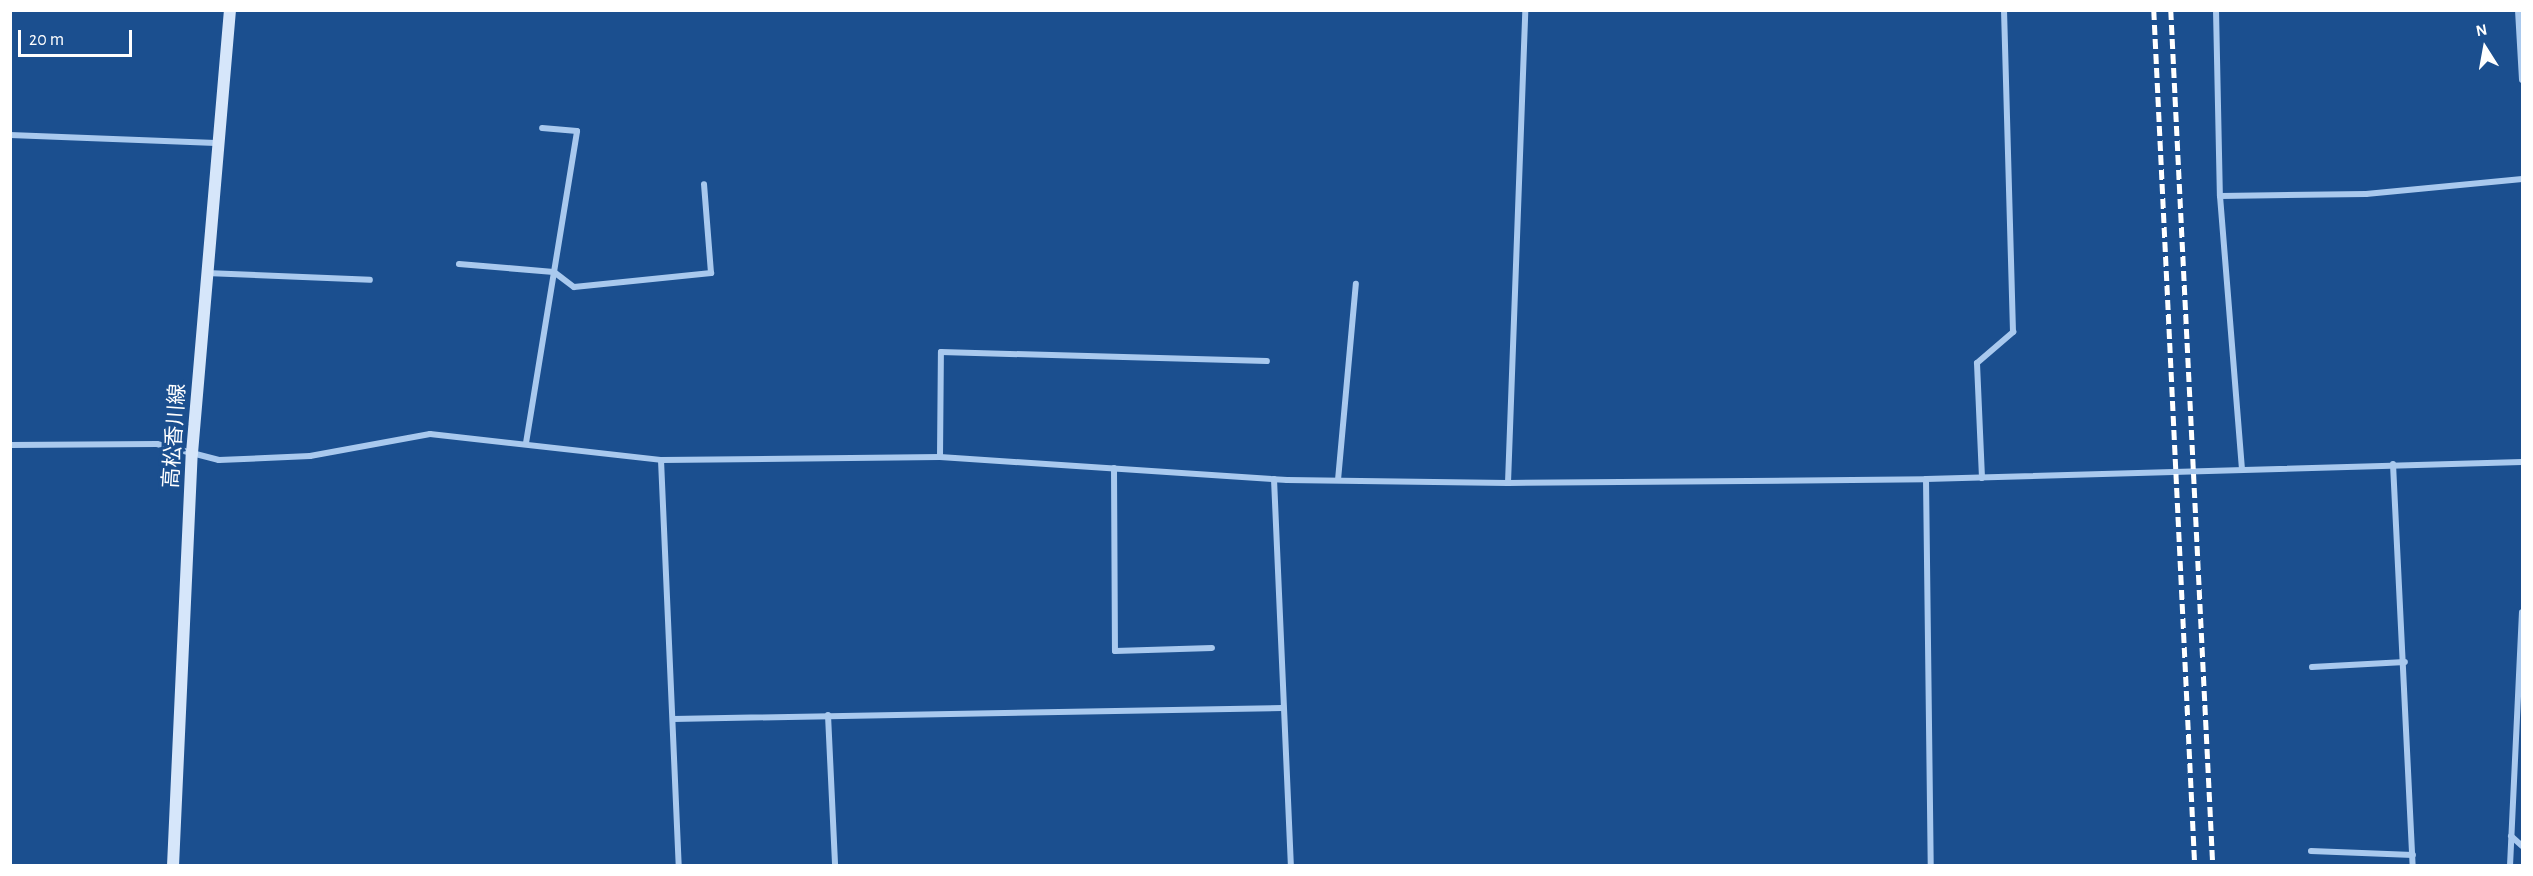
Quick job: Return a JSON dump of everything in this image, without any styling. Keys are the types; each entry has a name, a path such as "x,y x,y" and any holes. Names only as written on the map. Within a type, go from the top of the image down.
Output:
{"main road":[{"name":"高松香川線","path":"173,866 192,453 216,143 230,10"}],"street":[{"path":"1508,483 1525,10"},
{"path":"1982,478 1977,363 2013,332 2004,10"},
{"path":"2216,10 2220,196 2242,467"},
{"path":"2518,10 2523,80"},
{"path":"526,443 578,131 542,128"},
{"path":"10,135 216,143"},
{"path":"2220,196 2366,194 2523,179"},
{"path":"459,264 554,272 574,287 711,273 704,184"},
{"path":"206,273 370,280"},
{"path":"1338,480 1356,284"},
{"path":"940,457 941,352 1267,361"},
{"path":"10,445 157,444 219,460 310,456 430,434 661,460 940,457 1274,479 1508,483 1982,478 2242,467 2523,462"},
{"path":"661,460 679,866"},
{"path":"2392,464 2405,662 2413,866"},
{"path":"1114,468 1115,651 1212,648"},
{"path":"1274,479 1282,708 1291,866"},
{"path":"1926,479 1931,866"},
{"path":"2510,866 2523,612"},
{"path":"2312,667 2405,662"},
{"path":"673,719 1282,708"},
{"path":"828,715 836,866"},
{"path":"2515,748 2523,748"},
{"path":"2511,836 2523,846"},
{"path":"2311,851 2413,855"}],"railway":[{"path":"2154,10 2195,866"},
{"path":"2171,10 2213,866"}]}
